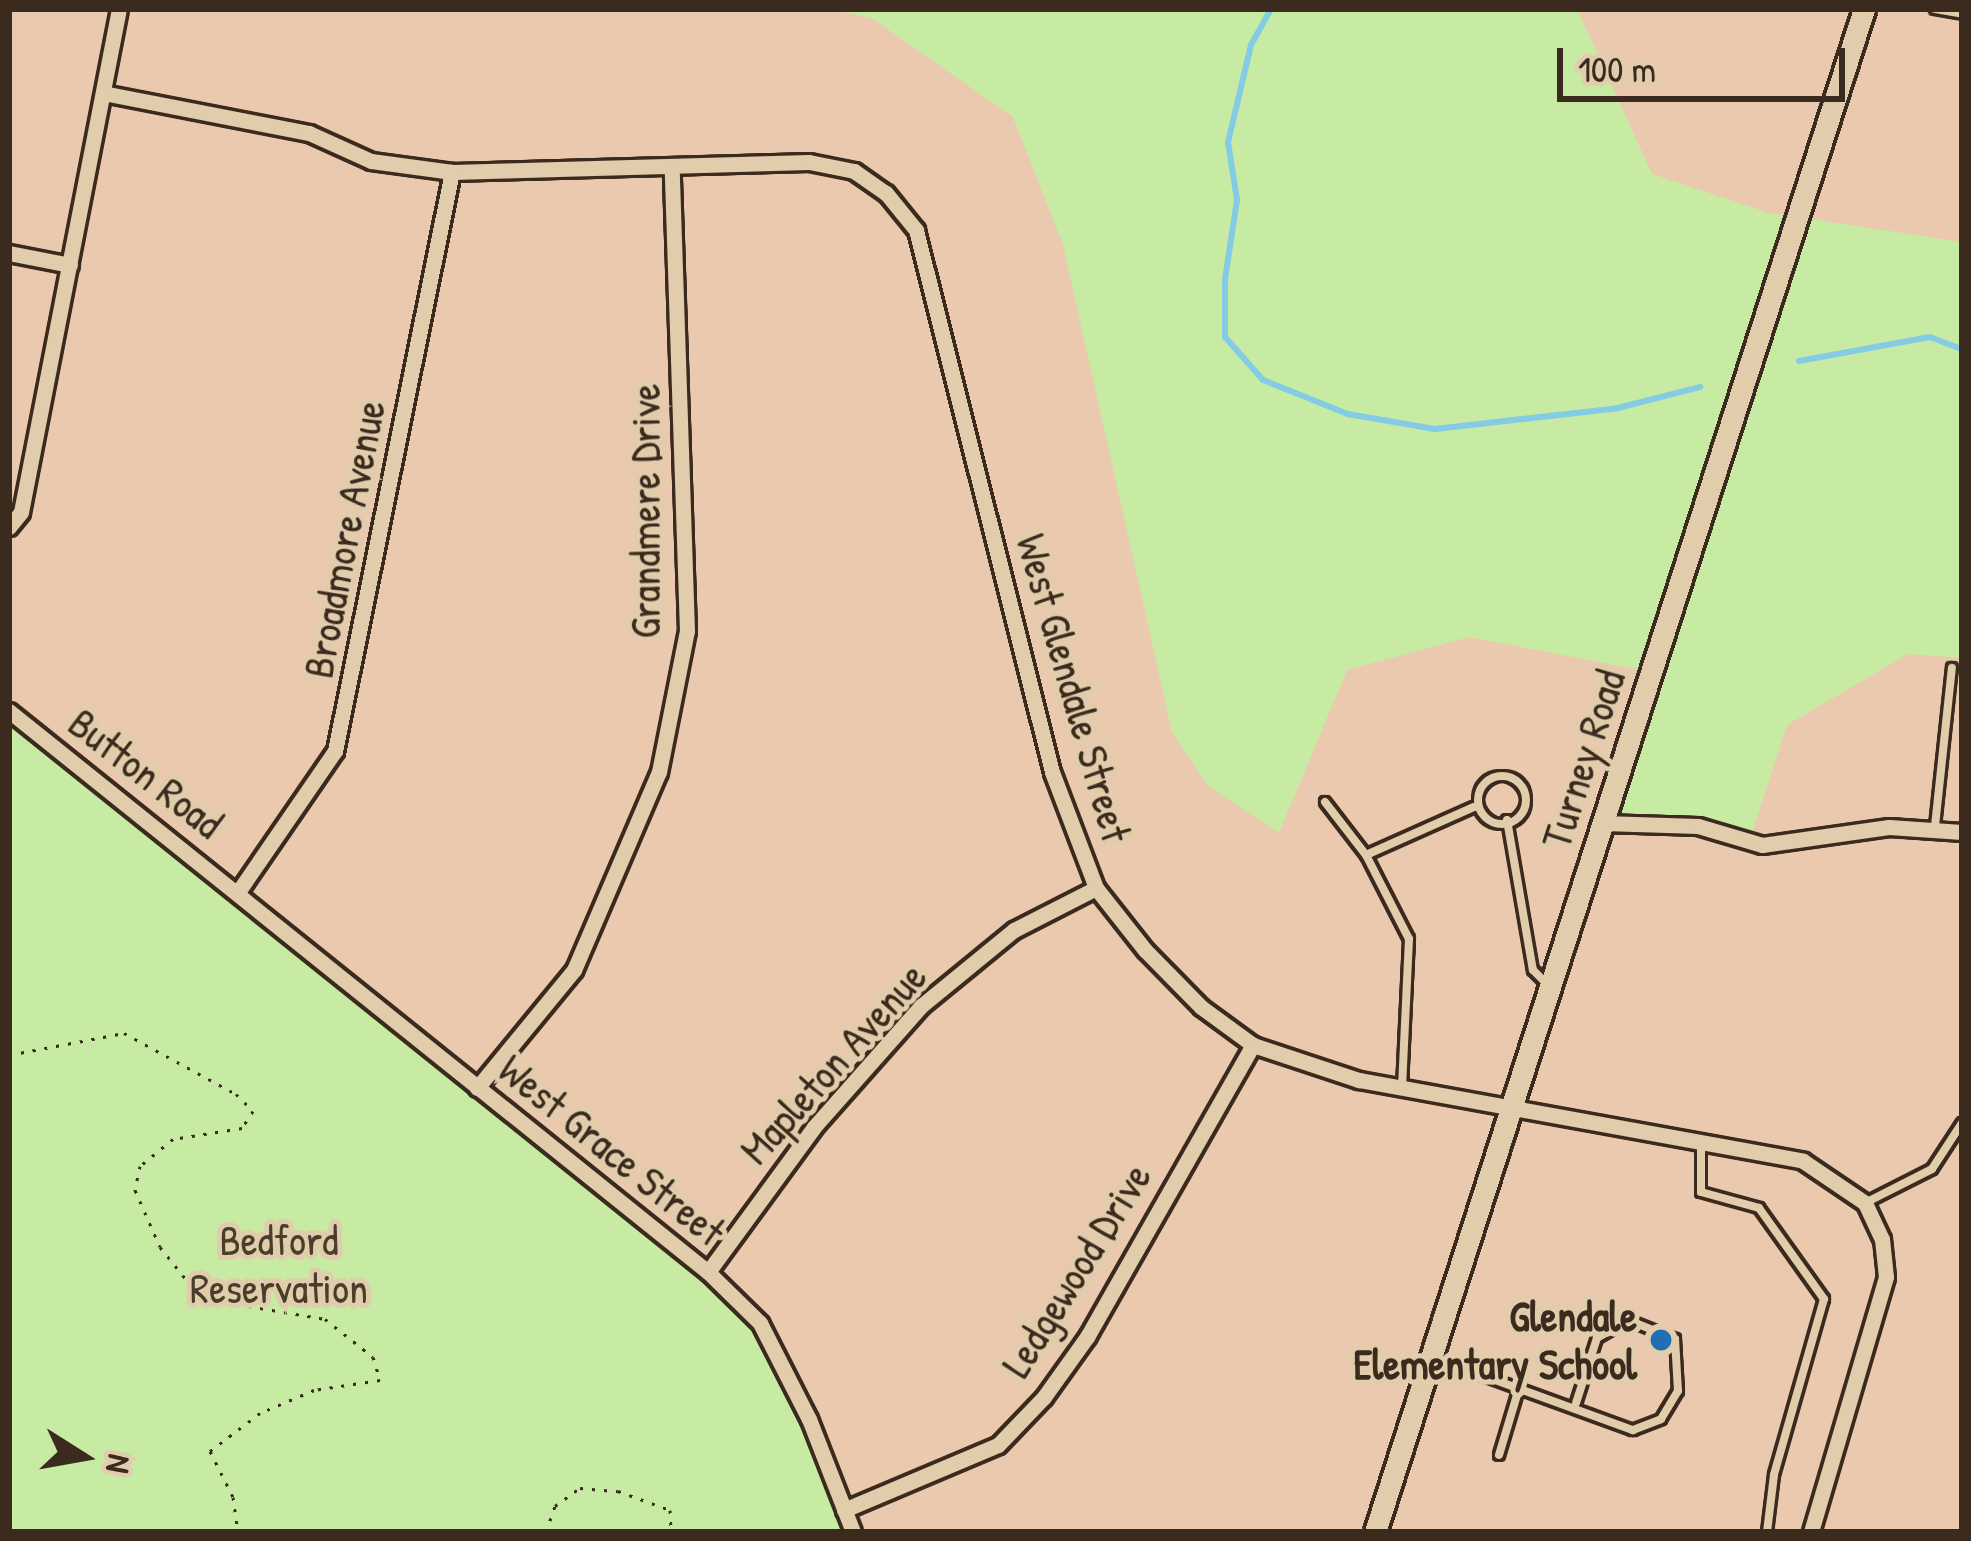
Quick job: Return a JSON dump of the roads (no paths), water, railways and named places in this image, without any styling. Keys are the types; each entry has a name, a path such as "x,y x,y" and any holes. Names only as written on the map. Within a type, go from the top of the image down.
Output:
{"street":[{"path":"9,527 21,512 119,9"},
{"name":"Turney Road","path":"1375,1532 1864,9"},
{"name":"West Glendale Street","path":"103,93 309,133 371,161 452,172 809,162 854,171 886,193 916,230 1052,772 1096,888 1201,1007 1253,1045 1402,1088 1701,1148 1803,1161 1865,1204"},
{"name":"Grandmere Drive","path":"477,1088 574,970 659,772 687,631 672,168"},
{"name":"Broadmore Avenue","path":"238,892 300,811 340,733 452,172"},
{"path":"9,253 70,265"},
{"name":"Button Road","path":"9,711 238,892"},
{"path":"1604,823 1698,826 1762,845 1935,826 1962,832"},
{"name":"Mapleton Avenue","path":"708,1272 814,1127 921,1006 1014,930 1096,888"},
{"name":"West Grace Street","path":"238,892 708,1272 760,1323 853,1532"},
{"name":"Ledgewood Drive","path":"844,1510 998,1445 1044,1396 1087,1336 1253,1045"},
{"path":"1811,1532 1886,1277 1882,1239 1865,1204"}],"lane":[{"path":"1935,9 1962,14"},
{"path":"1935,826 1952,668"},
{"path":"1366,855 1474,807 1483,785 1521,782 1527,810 1507,820 1482,818 1474,807"},
{"path":"1324,802 1366,855 1409,939 1402,1088"},
{"path":"1507,820 1533,970 1551,987"},
{"path":"1865,1204 1933,1169 1962,1124"},
{"path":"1701,1148 1701,1192 1759,1208 1823,1299 1774,1475 1767,1532"},
{"path":"1431,1356 1576,1403 1594,1419 1633,1430 1661,1419 1678,1391 1675,1339 1628,1319 1597,1338 1576,1403"},
{"path":"1499,1455 1520,1385"}],"waterway":[{"path":"1271,9 1251,45 1228,142 1237,200 1225,279 1225,337 1263,380 1348,414 1435,429 1618,408 1700,387"},
{"path":"1799,361 1930,337 1962,349"}],"place":[{"name":"Glendale Elementary School","path":"1661,1340"}],"park label":[{"name":"Bedford Reservation","path":"279,1264"}]}
